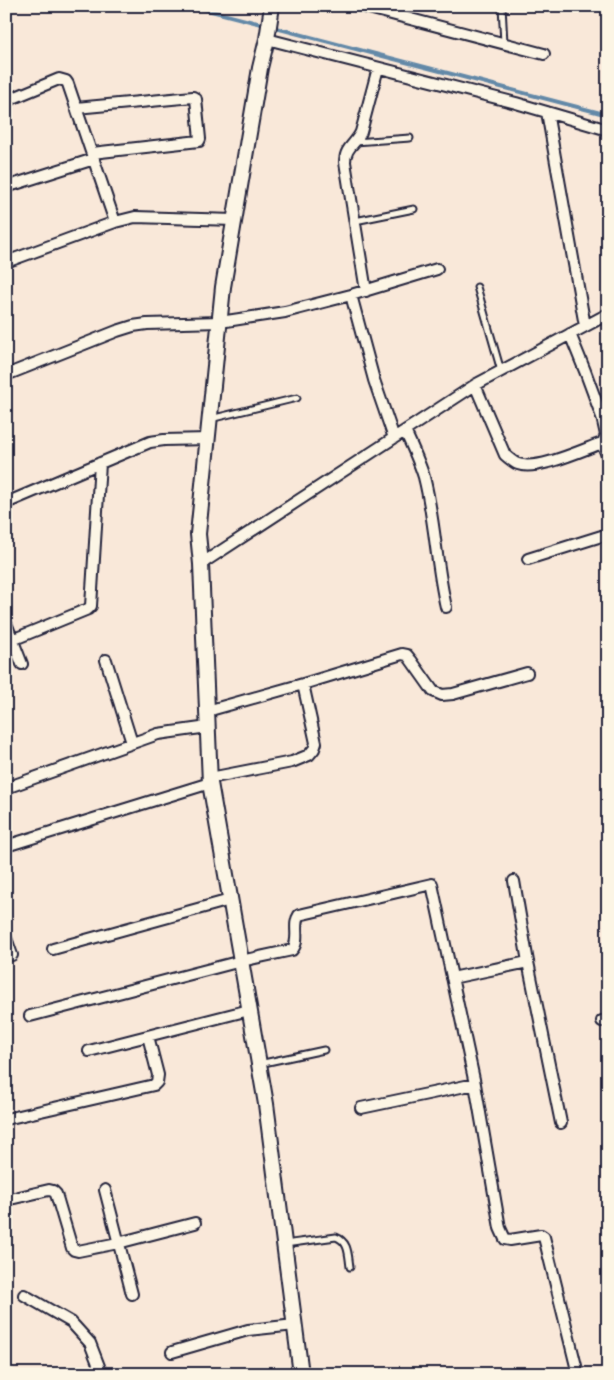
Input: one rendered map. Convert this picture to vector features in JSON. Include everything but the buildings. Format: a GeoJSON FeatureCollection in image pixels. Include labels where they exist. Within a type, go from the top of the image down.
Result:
{"type":"FeatureCollection","features":[{"type":"Feature","properties":{"kind":"street"},"geometry":{"type":"LineString","coordinates":[[272,6],[223,287],[198,534],[201,564],[210,780],[266,1104],[301,1374]]}},
{"type":"Feature","properties":{"kind":"street"},"geometry":{"type":"LineString","coordinates":[[361,6],[544,54]]}},
{"type":"Feature","properties":{"kind":"street"},"geometry":{"type":"LineString","coordinates":[[267,36],[608,130]]}},
{"type":"Feature","properties":{"kind":"street"},"geometry":{"type":"LineString","coordinates":[[366,291],[345,162],[347,150],[361,132],[378,68]]}},
{"type":"Feature","properties":{"kind":"street"},"geometry":{"type":"LineString","coordinates":[[6,101],[59,79],[63,79],[68,84],[115,222]]}},
{"type":"Feature","properties":{"kind":"street"},"geometry":{"type":"LineString","coordinates":[[6,187],[93,156],[200,141],[196,99],[193,97],[76,108]]}},
{"type":"Feature","properties":{"kind":"street"},"geometry":{"type":"LineString","coordinates":[[547,112],[585,326]]}},
{"type":"Feature","properties":{"kind":"street"},"geometry":{"type":"LineString","coordinates":[[6,262],[115,222],[135,217],[234,220]]}},
{"type":"Feature","properties":{"kind":"street"},"geometry":{"type":"LineString","coordinates":[[6,375],[134,326],[220,322],[285,312],[366,291],[437,269]]}},
{"type":"Feature","properties":{"kind":"street"},"geometry":{"type":"LineString","coordinates":[[351,295],[374,380],[394,438]]}},
{"type":"Feature","properties":{"kind":"street"},"geometry":{"type":"LineString","coordinates":[[201,564],[475,385],[608,314]]}},
{"type":"Feature","properties":{"kind":"street"},"geometry":{"type":"LineString","coordinates":[[570,334],[586,371],[602,418],[606,435],[602,445],[608,459]]}},
{"type":"Feature","properties":{"kind":"street"},"geometry":{"type":"LineString","coordinates":[[475,385],[505,454],[510,460],[518,464],[526,466],[538,465],[599,444],[602,445]]}},
{"type":"Feature","properties":{"kind":"street"},"geometry":{"type":"LineString","coordinates":[[405,431],[424,478],[440,583],[446,607]]}},
{"type":"Feature","properties":{"kind":"street"},"geometry":{"type":"LineString","coordinates":[[6,503],[150,442],[208,439]]}},
{"type":"Feature","properties":{"kind":"street"},"geometry":{"type":"LineString","coordinates":[[12,640],[88,609],[91,606],[100,463]]}},
{"type":"Feature","properties":{"kind":"street"},"geometry":{"type":"LineString","coordinates":[[528,559],[608,534]]}},
{"type":"Feature","properties":{"kind":"street"},"geometry":{"type":"LineString","coordinates":[[6,624],[22,664]]}},
{"type":"Feature","properties":{"kind":"street"},"geometry":{"type":"LineString","coordinates":[[207,711],[402,654],[407,655],[433,691],[442,695],[452,694],[527,673]]}},
{"type":"Feature","properties":{"kind":"street"},"geometry":{"type":"LineString","coordinates":[[106,660],[132,743]]}},
{"type":"Feature","properties":{"kind":"street"},"geometry":{"type":"LineString","coordinates":[[6,846],[210,780],[292,762],[309,755],[316,743],[303,684]]}},
{"type":"Feature","properties":{"kind":"street"},"geometry":{"type":"LineString","coordinates":[[6,788],[158,734],[208,726]]}},
{"type":"Feature","properties":{"kind":"street"},"geometry":{"type":"LineString","coordinates":[[514,881],[528,962],[561,1123]]}},
{"type":"Feature","properties":{"kind":"street"},"geometry":{"type":"LineString","coordinates":[[30,1016],[292,950],[296,943],[297,919],[299,915],[432,884],[474,1084],[502,1234],[510,1240],[541,1235],[544,1237],[578,1374]]}},
{"type":"Feature","properties":{"kind":"street"},"geometry":{"type":"LineString","coordinates":[[53,949],[230,900]]}},
{"type":"Feature","properties":{"kind":"street"},"geometry":{"type":"LineString","coordinates":[[6,938],[12,955]]}},
{"type":"Feature","properties":{"kind":"street"},"geometry":{"type":"LineString","coordinates":[[452,978],[528,962]]}},
{"type":"Feature","properties":{"kind":"street"},"geometry":{"type":"LineString","coordinates":[[89,1051],[249,1010]]}},
{"type":"Feature","properties":{"kind":"street"},"geometry":{"type":"LineString","coordinates":[[6,1119],[154,1085],[157,1082],[158,1075],[148,1036]]}},
{"type":"Feature","properties":{"kind":"street"},"geometry":{"type":"LineString","coordinates":[[361,1108],[474,1084]]}},
{"type":"Feature","properties":{"kind":"street"},"geometry":{"type":"LineString","coordinates":[[6,1200],[48,1190],[53,1191],[56,1194],[72,1248],[78,1251],[118,1243],[195,1223]]}},
{"type":"Feature","properties":{"kind":"street"},"geometry":{"type":"LineString","coordinates":[[105,1190],[132,1294]]}},
{"type":"Feature","properties":{"kind":"street"},"geometry":{"type":"LineString","coordinates":[[24,1295],[71,1322],[90,1343],[102,1374]]}},
{"type":"Feature","properties":{"kind":"street"},"geometry":{"type":"LineString","coordinates":[[172,1352],[248,1330],[295,1325]]}},
{"type":"Feature","properties":{"kind":"lane"},"geometry":{"type":"LineString","coordinates":[[502,6],[504,43]]}},
{"type":"Feature","properties":{"kind":"lane"},"geometry":{"type":"LineString","coordinates":[[354,142],[410,138]]}},
{"type":"Feature","properties":{"kind":"lane"},"geometry":{"type":"LineString","coordinates":[[355,221],[414,209]]}},
{"type":"Feature","properties":{"kind":"lane"},"geometry":{"type":"LineString","coordinates":[[477,287],[501,371]]}},
{"type":"Feature","properties":{"kind":"lane"},"geometry":{"type":"LineString","coordinates":[[210,419],[297,398]]}},
{"type":"Feature","properties":{"kind":"lane"},"geometry":{"type":"LineString","coordinates":[[259,1064],[324,1050]]}},
{"type":"Feature","properties":{"kind":"lane"},"geometry":{"type":"LineString","coordinates":[[284,1244],[336,1236],[342,1239],[346,1245],[350,1267]]}},
{"type":"Feature","properties":{"kind":"waterway"},"geometry":{"type":"LineString","coordinates":[[192,6],[265,25]]}},
{"type":"Feature","properties":{"kind":"waterway"},"geometry":{"type":"LineString","coordinates":[[272,27],[608,115]]}}]}
